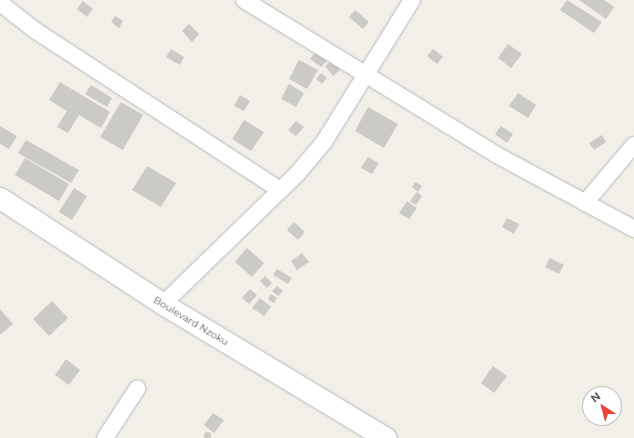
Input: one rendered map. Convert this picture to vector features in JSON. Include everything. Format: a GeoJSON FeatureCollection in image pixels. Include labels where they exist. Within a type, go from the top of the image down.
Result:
{"type":"FeatureCollection","features":[{"type":"Feature","properties":{"kind":"street"},"geometry":{"type":"LineString","coordinates":[[244,0],[367,77],[495,154],[634,229]]}},
{"type":"Feature","properties":{"kind":"street"},"geometry":{"type":"LineString","coordinates":[[163,304],[280,190],[324,142],[367,77],[412,0]]}},
{"type":"Feature","properties":{"kind":"street"},"geometry":{"type":"LineString","coordinates":[[0,3],[36,31],[280,190]]}},
{"type":"Feature","properties":{"kind":"street"},"geometry":{"type":"LineString","coordinates":[[585,203],[634,145]]}},
{"type":"Feature","properties":{"kind":"street","name":"Boulevard Nzoku"},"geometry":{"type":"LineString","coordinates":[[0,198],[163,304],[386,438]]}},
{"type":"Feature","properties":{"kind":"street"},"geometry":{"type":"LineString","coordinates":[[105,438],[137,389]]}},
{"type":"Feature","properties":{"kind":"building"},"geometry":{"type":"Polygon","coordinates":[[[567,0],[602,22],[594,33],[560,10],[567,0]]]}},
{"type":"Feature","properties":{"kind":"building"},"geometry":{"type":"Polygon","coordinates":[[[579,0],[604,0],[614,7],[606,19],[579,0]]]}},
{"type":"Feature","properties":{"kind":"building"},"geometry":{"type":"Polygon","coordinates":[[[83,1],[93,9],[87,17],[77,9],[83,1]]]}},
{"type":"Feature","properties":{"kind":"building"},"geometry":{"type":"Polygon","coordinates":[[[355,10],[369,22],[363,29],[349,17],[355,10]]]}},
{"type":"Feature","properties":{"kind":"building"},"geometry":{"type":"Polygon","coordinates":[[[115,16],[123,21],[119,28],[111,22],[115,16]]]}},
{"type":"Feature","properties":{"kind":"building"},"geometry":{"type":"Polygon","coordinates":[[[189,24],[199,34],[192,42],[182,31],[189,24]]]}},
{"type":"Feature","properties":{"kind":"building"},"geometry":{"type":"Polygon","coordinates":[[[508,44],[522,54],[511,68],[498,58],[508,44]]]}},
{"type":"Feature","properties":{"kind":"building"},"geometry":{"type":"Polygon","coordinates":[[[171,49],[184,57],[180,65],[166,57],[171,49]]]}},
{"type":"Feature","properties":{"kind":"building"},"geometry":{"type":"Polygon","coordinates":[[[433,49],[443,57],[437,64],[427,56],[433,49]]]}},
{"type":"Feature","properties":{"kind":"building"},"geometry":{"type":"Polygon","coordinates":[[[316,51],[327,60],[321,67],[310,59],[316,51]]]}},
{"type":"Feature","properties":{"kind":"building"},"geometry":{"type":"Polygon","coordinates":[[[299,60],[318,70],[307,89],[289,79],[299,60]]]}},
{"type":"Feature","properties":{"kind":"building"},"geometry":{"type":"Polygon","coordinates":[[[332,61],[340,70],[333,76],[325,66],[332,61]]]}},
{"type":"Feature","properties":{"kind":"building"},"geometry":{"type":"Polygon","coordinates":[[[321,73],[327,78],[322,84],[316,79],[321,73]]]}},
{"type":"Feature","properties":{"kind":"building"},"geometry":{"type":"Polygon","coordinates":[[[60,82],[110,112],[101,128],[79,115],[68,133],[57,127],[67,111],[49,100],[60,82]]]}},
{"type":"Feature","properties":{"kind":"building"},"geometry":{"type":"Polygon","coordinates":[[[289,84],[304,93],[296,107],[281,99],[289,84]]]}},
{"type":"Feature","properties":{"kind":"building"},"geometry":{"type":"Polygon","coordinates":[[[91,85],[112,98],[107,107],[85,94],[91,85]]]}},
{"type":"Feature","properties":{"kind":"building"},"geometry":{"type":"Polygon","coordinates":[[[518,93],[536,105],[528,118],[509,106],[518,93]]]}},
{"type":"Feature","properties":{"kind":"building"},"geometry":{"type":"Polygon","coordinates":[[[240,95],[250,101],[244,111],[234,106],[240,95]]]}},
{"type":"Feature","properties":{"kind":"building"},"geometry":{"type":"Polygon","coordinates":[[[121,102],[143,115],[123,150],[100,137],[121,102]]]}},
{"type":"Feature","properties":{"kind":"building"},"geometry":{"type":"Polygon","coordinates":[[[368,107],[398,124],[384,148],[355,131],[368,107]]]}},
{"type":"Feature","properties":{"kind":"building"},"geometry":{"type":"Polygon","coordinates":[[[244,120],[264,132],[251,151],[232,139],[244,120]]]}},
{"type":"Feature","properties":{"kind":"building"},"geometry":{"type":"Polygon","coordinates":[[[296,121],[304,127],[296,136],[288,130],[296,121]]]}},
{"type":"Feature","properties":{"kind":"building"},"geometry":{"type":"Polygon","coordinates":[[[0,126],[17,136],[9,149],[0,144],[0,126]]]}},
{"type":"Feature","properties":{"kind":"building"},"geometry":{"type":"Polygon","coordinates":[[[501,126],[513,134],[507,143],[495,134],[501,126]]]}},
{"type":"Feature","properties":{"kind":"building"},"geometry":{"type":"Polygon","coordinates":[[[602,135],[606,142],[594,150],[589,143],[602,135]]]}},
{"type":"Feature","properties":{"kind":"building"},"geometry":{"type":"Polygon","coordinates":[[[26,140],[79,170],[71,183],[18,153],[26,140]]]}},
{"type":"Feature","properties":{"kind":"building"},"geometry":{"type":"Polygon","coordinates":[[[368,157],[379,163],[372,174],[361,168],[368,157]]]}},
{"type":"Feature","properties":{"kind":"building"},"geometry":{"type":"Polygon","coordinates":[[[25,158],[69,184],[59,201],[15,175],[25,158]]]}},
{"type":"Feature","properties":{"kind":"building"},"geometry":{"type":"Polygon","coordinates":[[[147,166],[176,183],[161,207],[132,190],[147,166]]]}},
{"type":"Feature","properties":{"kind":"building"},"geometry":{"type":"Polygon","coordinates":[[[415,182],[422,186],[418,192],[412,187],[415,182]]]}},
{"type":"Feature","properties":{"kind":"building"},"geometry":{"type":"Polygon","coordinates":[[[74,188],[87,196],[72,220],[59,212],[74,188]]]}},
{"type":"Feature","properties":{"kind":"building"},"geometry":{"type":"Polygon","coordinates":[[[417,192],[422,196],[416,205],[410,201],[417,192]]]}},
{"type":"Feature","properties":{"kind":"building"},"geometry":{"type":"Polygon","coordinates":[[[407,201],[417,208],[409,219],[399,213],[407,201]]]}},
{"type":"Feature","properties":{"kind":"building"},"geometry":{"type":"Polygon","coordinates":[[[507,218],[519,224],[514,234],[502,227],[507,218]]]}},
{"type":"Feature","properties":{"kind":"building"},"geometry":{"type":"Polygon","coordinates":[[[294,222],[305,232],[298,240],[287,230],[294,222]]]}},
{"type":"Feature","properties":{"kind":"building"},"geometry":{"type":"Polygon","coordinates":[[[247,248],[264,263],[252,277],[235,262],[247,248]]]}},
{"type":"Feature","properties":{"kind":"building"},"geometry":{"type":"Polygon","coordinates":[[[302,253],[309,262],[297,270],[291,261],[302,253]]]}},
{"type":"Feature","properties":{"kind":"building"},"geometry":{"type":"Polygon","coordinates":[[[550,258],[564,265],[559,274],[545,267],[550,258]]]}},
{"type":"Feature","properties":{"kind":"building"},"geometry":{"type":"Polygon","coordinates":[[[277,269],[292,278],[288,284],[273,275],[277,269]]]}},
{"type":"Feature","properties":{"kind":"building"},"geometry":{"type":"Polygon","coordinates":[[[265,276],[272,283],[267,288],[260,281],[265,276]]]}},
{"type":"Feature","properties":{"kind":"building"},"geometry":{"type":"Polygon","coordinates":[[[277,286],[283,291],[278,296],[272,291],[277,286]]]}},
{"type":"Feature","properties":{"kind":"building"},"geometry":{"type":"Polygon","coordinates":[[[250,289],[257,295],[249,304],[242,298],[250,289]]]}},
{"type":"Feature","properties":{"kind":"building"},"geometry":{"type":"Polygon","coordinates":[[[271,294],[277,298],[274,303],[268,299],[271,294]]]}},
{"type":"Feature","properties":{"kind":"building"},"geometry":{"type":"Polygon","coordinates":[[[260,298],[271,307],[264,316],[252,308],[260,298]]]}},
{"type":"Feature","properties":{"kind":"building"},"geometry":{"type":"Polygon","coordinates":[[[52,301],[68,318],[49,336],[33,319],[52,301]]]}},
{"type":"Feature","properties":{"kind":"building"},"geometry":{"type":"Polygon","coordinates":[[[0,309],[13,324],[0,335],[0,309]]]}},
{"type":"Feature","properties":{"kind":"building"},"geometry":{"type":"Polygon","coordinates":[[[66,359],[80,370],[69,385],[55,375],[66,359]]]}},
{"type":"Feature","properties":{"kind":"building"},"geometry":{"type":"Polygon","coordinates":[[[493,366],[507,376],[494,393],[481,383],[493,366]]]}},
{"type":"Feature","properties":{"kind":"building"},"geometry":{"type":"Polygon","coordinates":[[[213,413],[224,420],[214,433],[204,425],[213,413]]]}},
{"type":"Feature","properties":{"kind":"building"},"geometry":{"type":"Polygon","coordinates":[[[207,431],[210,432],[210,438],[207,439],[204,438],[203,435],[204,432],[207,431]]]}}]}
